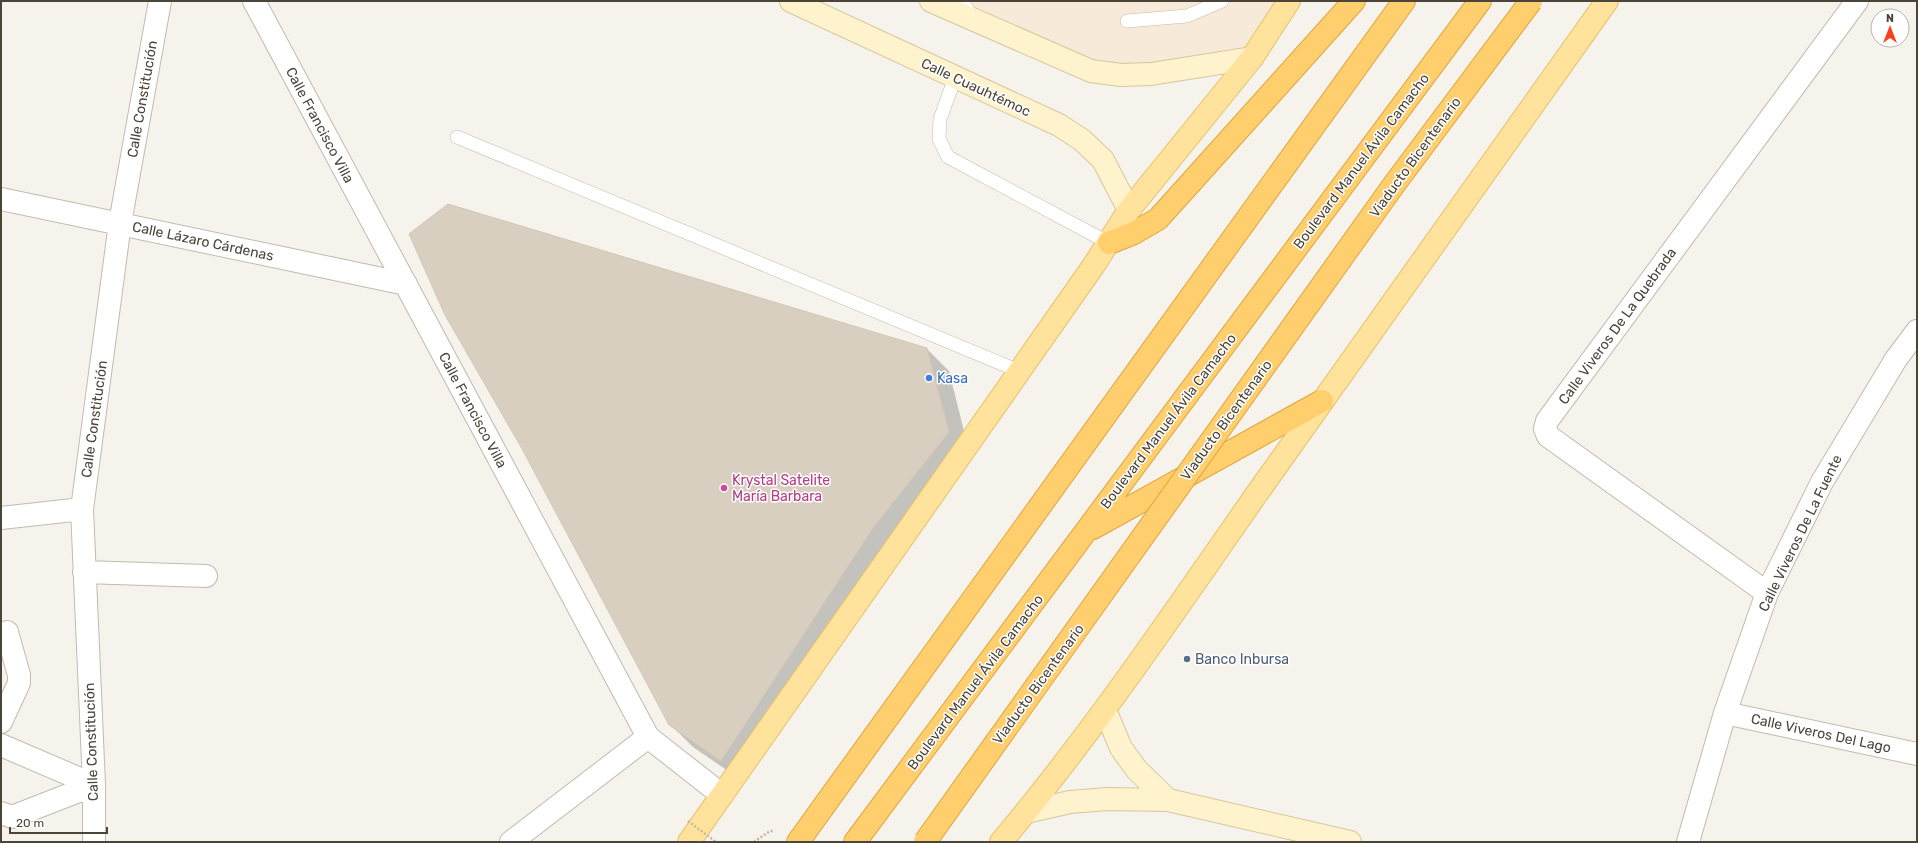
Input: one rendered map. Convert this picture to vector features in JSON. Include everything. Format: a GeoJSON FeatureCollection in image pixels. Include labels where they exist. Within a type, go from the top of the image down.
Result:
{"type":"FeatureCollection","features":[{"type":"Feature","properties":{"kind":"highway"},"geometry":{"type":"LineString","coordinates":[[1109,243],[1134,233],[1158,219],[1354,1]]}},
{"type":"Feature","properties":{"kind":"highway"},"geometry":{"type":"LineString","coordinates":[[798,842],[1404,1]]}},
{"type":"Feature","properties":{"kind":"highway","name":"Boulevard Manuel Ávila Camacho"},"geometry":{"type":"LineString","coordinates":[[856,842],[1480,1]]}},
{"type":"Feature","properties":{"kind":"highway","name":"Viaducto Bicentenario"},"geometry":{"type":"LineString","coordinates":[[925,842],[1393,186],[1531,1]]}},
{"type":"Feature","properties":{"kind":"highway"},"geometry":{"type":"LineString","coordinates":[[1086,531],[1322,401]]}},
{"type":"Feature","properties":{"kind":"main road"},"geometry":{"type":"LineString","coordinates":[[688,832],[722,795],[1109,243],[1130,210],[1252,58],[1289,1]]}},
{"type":"Feature","properties":{"kind":"main road"},"geometry":{"type":"LineString","coordinates":[[1000,842],[1026,812],[1105,710],[1322,401],[1607,1]]}},
{"type":"Feature","properties":{"kind":"street","name":"Calle Constitución"},"geometry":{"type":"LineString","coordinates":[[94,842],[94,785],[82,509],[120,223],[160,1]]}},
{"type":"Feature","properties":{"kind":"street","name":"Calle Francisco Villa"},"geometry":{"type":"LineString","coordinates":[[254,1],[648,737],[722,795]]}},
{"type":"Feature","properties":{"kind":"street","name":"Calle Cuauhtémoc"},"geometry":{"type":"LineString","coordinates":[[791,1],[1059,125],[1082,140],[1103,160],[1130,210]]}},
{"type":"Feature","properties":{"kind":"street"},"geometry":{"type":"LineString","coordinates":[[931,1],[1091,71],[1121,75],[1157,73],[1252,58]]}},
{"type":"Feature","properties":{"kind":"street","name":"Calle Viveros De La Quebrada"},"geometry":{"type":"LineString","coordinates":[[1767,593],[1548,436],[1545,429],[1547,421],[1857,1]]}},
{"type":"Feature","properties":{"kind":"street","name":"Calle Lázaro Cárdenas"},"geometry":{"type":"LineString","coordinates":[[1,199],[406,284]]}},
{"type":"Feature","properties":{"kind":"street","name":"Calle Viveros De La Fuente"},"geometry":{"type":"LineString","coordinates":[[1688,842],[1725,713],[1767,593],[1822,482],[1896,359],[1917,331]]}},
{"type":"Feature","properties":{"kind":"street"},"geometry":{"type":"LineString","coordinates":[[1,518],[82,509]]}},
{"type":"Feature","properties":{"kind":"street"},"geometry":{"type":"LineString","coordinates":[[84,572],[206,576]]}},
{"type":"Feature","properties":{"kind":"street"},"geometry":{"type":"LineString","coordinates":[[1,722],[19,683],[19,675],[7,632]]}},
{"type":"Feature","properties":{"kind":"street"},"geometry":{"type":"LineString","coordinates":[[1105,710],[1121,748],[1137,770],[1168,800]]}},
{"type":"Feature","properties":{"kind":"street","name":"Calle Viveros Del Lago"},"geometry":{"type":"LineString","coordinates":[[1725,713],[1917,754]]}},
{"type":"Feature","properties":{"kind":"street"},"geometry":{"type":"LineString","coordinates":[[511,842],[648,737]]}},
{"type":"Feature","properties":{"kind":"street"},"geometry":{"type":"LineString","coordinates":[[1,745],[94,785]]}},
{"type":"Feature","properties":{"kind":"street"},"geometry":{"type":"LineString","coordinates":[[1,813],[12,817],[94,785]]}},
{"type":"Feature","properties":{"kind":"street"},"geometry":{"type":"LineString","coordinates":[[1026,812],[1070,802],[1108,799],[1168,800],[1350,842]]}},
{"type":"Feature","properties":{"kind":"lane"},"geometry":{"type":"LineString","coordinates":[[962,1],[974,20]]}},
{"type":"Feature","properties":{"kind":"lane"},"geometry":{"type":"LineString","coordinates":[[1128,21],[1187,16],[1222,1]]}},
{"type":"Feature","properties":{"kind":"lane"},"geometry":{"type":"LineString","coordinates":[[955,78],[940,119],[939,139],[948,157],[1109,243]]}},
{"type":"Feature","properties":{"kind":"lane"},"geometry":{"type":"LineString","coordinates":[[457,136],[1019,371]]}},
{"type":"Feature","properties":{"kind":"path"},"geometry":{"type":"LineString","coordinates":[[754,842],[770,831]]}},
{"type":"Feature","properties":{"kind":"path"},"geometry":{"type":"LineString","coordinates":[[688,832],[716,842]]}},
{"type":"Feature","properties":{"kind":"shaded area"},"geometry":{"type":"Polygon","coordinates":[[[931,1],[1289,1],[1252,58],[1121,75],[931,1]]]}},
{"type":"Feature","properties":{"kind":"building","name":"Krystal Satelite María Barbara"},"geometry":{"type":"Polygon","coordinates":[[[448,204],[927,348],[949,432],[873,528],[721,761],[669,725],[521,447],[445,315],[409,234],[448,204]]]}},
{"type":"Feature","properties":{"kind":"place","name":"Kasa"},"geometry":{"type":"Point","coordinates":[929,378]}},
{"type":"Feature","properties":{"kind":"place","name":"Krystal Satelite María Barbara"},"geometry":{"type":"Point","coordinates":[724,488]}},
{"type":"Feature","properties":{"kind":"place","name":"Banco Inbursa"},"geometry":{"type":"Point","coordinates":[1187,659]}}]}
